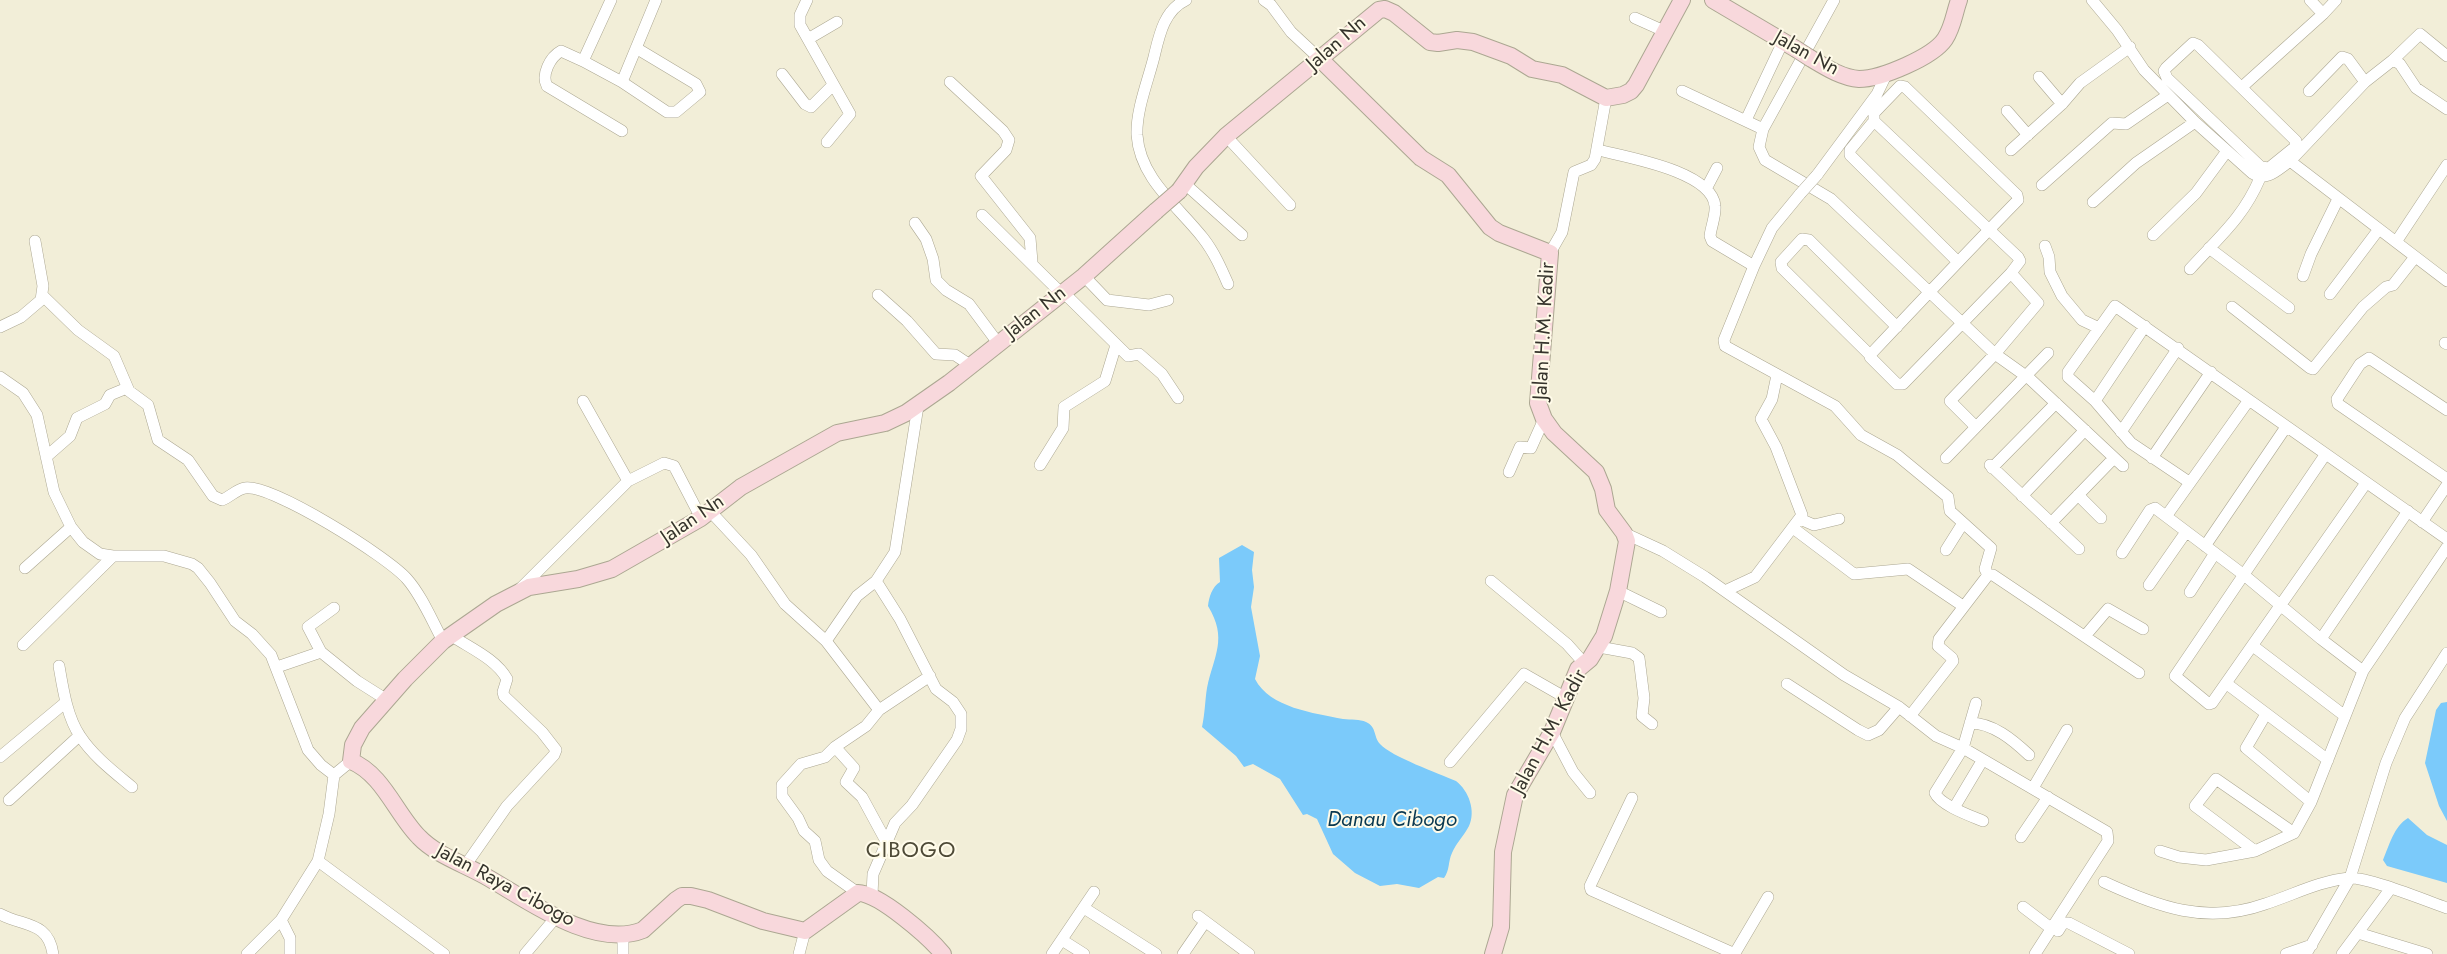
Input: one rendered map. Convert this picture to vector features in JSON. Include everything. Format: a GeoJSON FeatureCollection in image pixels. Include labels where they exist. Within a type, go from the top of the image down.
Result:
{"type":"FeatureCollection","features":[{"type":"Feature","properties":{"kind":"street"},"geometry":{"type":"LineString","coordinates":[[583,61],[610,0]]}},
{"type":"Feature","properties":{"kind":"street"},"geometry":{"type":"LineString","coordinates":[[622,82],[656,0]]}},
{"type":"Feature","properties":{"kind":"street"},"geometry":{"type":"LineString","coordinates":[[807,0],[800,15],[800,25],[850,114],[827,142]]}},
{"type":"Feature","properties":{"kind":"street"},"geometry":{"type":"LineString","coordinates":[[1186,0],[1170,13],[1161,30],[1139,118],[1137,135],[1149,174],[1213,252],[1228,284]]}},
{"type":"Feature","properties":{"kind":"street"},"geometry":{"type":"LineString","coordinates":[[1264,0],[1271,5],[1291,32],[1320,59]]}},
{"type":"Feature","properties":{"kind":"street"},"geometry":{"type":"LineString","coordinates":[[1550,253],[1562,232],[1574,172],[1591,165],[1598,150],[1606,98],[1632,91],[1682,0]]}},
{"type":"Feature","properties":{"kind":"street","name":"Jalan Nn"},"geometry":{"type":"LineString","coordinates":[[1713,0],[1830,70],[1852,78],[1868,78],[1887,73],[1917,60],[1939,46],[1953,24],[1959,0]]}},
{"type":"Feature","properties":{"kind":"street"},"geometry":{"type":"LineString","coordinates":[[1834,0],[1763,129],[1759,147],[1765,160],[1831,198],[1962,324],[1995,354],[2026,376],[2122,466]]}},
{"type":"Feature","properties":{"kind":"street"},"geometry":{"type":"LineString","coordinates":[[2092,0],[2130,47],[2144,70],[2227,151],[2260,178],[2266,177],[2288,159],[2365,82],[2393,60],[2420,34],[2447,56]]}},
{"type":"Feature","properties":{"kind":"street"},"geometry":{"type":"LineString","coordinates":[[2310,0],[2323,14]]}},
{"type":"Feature","properties":{"kind":"street"},"geometry":{"type":"LineString","coordinates":[[2243,86],[2336,0]]}},
{"type":"Feature","properties":{"kind":"street","name":"Jalan Nn"},"geometry":{"type":"LineString","coordinates":[[351,761],[353,745],[362,728],[387,700],[447,639],[496,604],[520,590],[578,579],[612,569],[706,515],[741,488],[837,434],[885,423],[918,406],[1084,276],[1182,187],[1226,136],[1373,13],[1385,9],[1394,13],[1430,42],[1438,43],[1457,40],[1473,42],[1511,56],[1532,69],[1562,76],[1606,98]]}},
{"type":"Feature","properties":{"kind":"street"},"geometry":{"type":"LineString","coordinates":[[1635,18],[1664,31]]}},
{"type":"Feature","properties":{"kind":"street"},"geometry":{"type":"LineString","coordinates":[[808,40],[837,22]]}},
{"type":"Feature","properties":{"kind":"street"},"geometry":{"type":"LineString","coordinates":[[2196,44],[2243,86],[2296,141],[2296,147],[2288,159],[2269,168],[2261,167],[2166,78],[2164,71],[2190,45],[2196,44]]}},
{"type":"Feature","properties":{"kind":"street"},"geometry":{"type":"LineString","coordinates":[[2011,150],[2062,104],[2080,83],[2130,47]]}},
{"type":"Feature","properties":{"kind":"street"},"geometry":{"type":"LineString","coordinates":[[622,130],[547,86],[544,80],[545,73],[556,54],[561,51],[622,82],[667,112],[676,112],[700,92],[696,84],[636,48]]}},
{"type":"Feature","properties":{"kind":"street"},"geometry":{"type":"LineString","coordinates":[[1746,120],[1779,50]]}},
{"type":"Feature","properties":{"kind":"street"},"geometry":{"type":"LineString","coordinates":[[2309,90],[2342,57],[2348,59],[2365,82]]}},
{"type":"Feature","properties":{"kind":"street","name":"Jalan H.M. Kadir"},"geometry":{"type":"LineString","coordinates":[[1320,59],[1421,158],[1448,175],[1490,227],[1499,233],[1550,253],[1538,402],[1544,419],[1554,433],[1596,472],[1603,489],[1607,510],[1624,533],[1627,541],[1618,591],[1599,647],[1578,669],[1552,732],[1521,784],[1511,809],[1504,852],[1500,927],[1493,954]]}},
{"type":"Feature","properties":{"kind":"street"},"geometry":{"type":"LineString","coordinates":[[2393,60],[2400,64],[2416,88],[2447,109]]}},
{"type":"Feature","properties":{"kind":"street"},"geometry":{"type":"LineString","coordinates":[[1887,73],[1876,94],[1817,176],[1772,228],[1754,266],[1724,343],[1728,349],[1835,406],[1861,434],[1897,455],[1948,498],[1949,509],[1991,548],[1985,569],[1988,575]]}},
{"type":"Feature","properties":{"kind":"street"},"geometry":{"type":"LineString","coordinates":[[782,74],[805,104],[811,107],[833,85]]}},
{"type":"Feature","properties":{"kind":"street"},"geometry":{"type":"LineString","coordinates":[[2039,77],[2062,104]]}},
{"type":"Feature","properties":{"kind":"street"},"geometry":{"type":"LineString","coordinates":[[950,82],[1003,130],[1009,140],[1006,150],[981,176],[1030,238],[1032,262]]}},
{"type":"Feature","properties":{"kind":"street"},"geometry":{"type":"LineString","coordinates":[[1870,355],[2018,200],[2017,195],[1905,87],[1900,86],[1874,113],[1874,121],[1850,150],[1850,155],[1958,262]]}},
{"type":"Feature","properties":{"kind":"street"},"geometry":{"type":"LineString","coordinates":[[1682,91],[1763,129]]}},
{"type":"Feature","properties":{"kind":"street"},"geometry":{"type":"LineString","coordinates":[[2042,185],[2112,123],[2126,124],[2168,95]]}},
{"type":"Feature","properties":{"kind":"street"},"geometry":{"type":"LineString","coordinates":[[2007,111],[2028,135]]}},
{"type":"Feature","properties":{"kind":"street"},"geometry":{"type":"LineString","coordinates":[[1874,121],[2018,257],[2018,264],[2011,273],[1903,384],[1897,384],[1782,268],[1781,262],[1802,239],[1809,240],[1897,327]]}},
{"type":"Feature","properties":{"kind":"street"},"geometry":{"type":"LineString","coordinates":[[2093,202],[2136,162],[2196,122]]}},
{"type":"Feature","properties":{"kind":"street"},"geometry":{"type":"LineString","coordinates":[[1226,136],[1290,205]]}},
{"type":"Feature","properties":{"kind":"street"},"geometry":{"type":"LineString","coordinates":[[1598,150],[1678,172],[1706,189],[1715,204],[1710,236],[1712,241],[1754,266]]}},
{"type":"Feature","properties":{"kind":"street"},"geometry":{"type":"LineString","coordinates":[[2153,235],[2196,193],[2227,151]]}},
{"type":"Feature","properties":{"kind":"street"},"geometry":{"type":"LineString","coordinates":[[2288,159],[2447,281]]}},
{"type":"Feature","properties":{"kind":"street"},"geometry":{"type":"LineString","coordinates":[[2396,242],[2447,165]]}},
{"type":"Feature","properties":{"kind":"street"},"geometry":{"type":"LineString","coordinates":[[1706,189],[1718,168]]}},
{"type":"Feature","properties":{"kind":"street"},"geometry":{"type":"LineString","coordinates":[[2190,268],[2245,208],[2260,178]]}},
{"type":"Feature","properties":{"kind":"street"},"geometry":{"type":"LineString","coordinates":[[1182,187],[1242,235]]}},
{"type":"Feature","properties":{"kind":"street"},"geometry":{"type":"LineString","coordinates":[[2303,276],[2311,254],[2338,199]]}},
{"type":"Feature","properties":{"kind":"street"},"geometry":{"type":"LineString","coordinates":[[982,215],[1128,356],[1139,354],[1162,374],[1178,398]]}},
{"type":"Feature","properties":{"kind":"street"},"geometry":{"type":"LineString","coordinates":[[915,223],[926,239],[933,259],[936,280],[946,290],[969,304],[998,343]]}},
{"type":"Feature","properties":{"kind":"street"},"geometry":{"type":"LineString","coordinates":[[2330,294],[2379,229]]}},
{"type":"Feature","properties":{"kind":"street"},"geometry":{"type":"LineString","coordinates":[[0,326],[21,317],[41,300],[41,276],[35,241]]}},
{"type":"Feature","properties":{"kind":"street"},"geometry":{"type":"LineString","coordinates":[[2045,246],[2050,262],[2050,272],[2062,296],[2082,320],[2099,328]]}},
{"type":"Feature","properties":{"kind":"street"},"geometry":{"type":"LineString","coordinates":[[2209,248],[2289,308]]}},
{"type":"Feature","properties":{"kind":"street"},"geometry":{"type":"LineString","coordinates":[[2232,307],[2313,369],[2316,368],[2363,307],[2386,287],[2393,285],[2415,256]]}},
{"type":"Feature","properties":{"kind":"street"},"geometry":{"type":"LineString","coordinates":[[1976,427],[1950,401],[1995,354],[2038,302],[2011,273]]}},
{"type":"Feature","properties":{"kind":"street"},"geometry":{"type":"LineString","coordinates":[[1084,276],[1108,300],[1149,305],[1168,300]]}},
{"type":"Feature","properties":{"kind":"street"},"geometry":{"type":"LineString","coordinates":[[42,295],[78,330],[114,356],[131,394],[148,405],[158,440],[193,465],[212,496],[222,500],[246,488],[256,490],[314,514],[337,527],[407,579],[447,639],[491,660],[502,672],[507,679],[503,692],[504,696],[542,732],[556,750],[554,755],[507,806],[465,866]]}},
{"type":"Feature","properties":{"kind":"street"},"geometry":{"type":"LineString","coordinates":[[878,295],[907,321],[936,354],[954,355],[970,365]]}},
{"type":"Feature","properties":{"kind":"street"},"geometry":{"type":"LineString","coordinates":[[2189,482],[2139,450],[2067,374],[2115,306],[2178,348],[2286,428],[2447,539]]}},
{"type":"Feature","properties":{"kind":"street"},"geometry":{"type":"LineString","coordinates":[[2095,402],[2145,326]]}},
{"type":"Feature","properties":{"kind":"street"},"geometry":{"type":"LineString","coordinates":[[1040,464],[1063,428],[1064,407],[1105,381],[1116,345]]}},
{"type":"Feature","properties":{"kind":"street"},"geometry":{"type":"LineString","coordinates":[[2121,432],[2178,348]]}},
{"type":"Feature","properties":{"kind":"street"},"geometry":{"type":"LineString","coordinates":[[1946,458],[2048,353]]}},
{"type":"Feature","properties":{"kind":"street"},"geometry":{"type":"LineString","coordinates":[[2447,410],[2369,358],[2360,364],[2337,398],[2338,404],[2447,479]]}},
{"type":"Feature","properties":{"kind":"street"},"geometry":{"type":"LineString","coordinates":[[2152,458],[2211,372]]}},
{"type":"Feature","properties":{"kind":"street"},"geometry":{"type":"LineString","coordinates":[[1725,591],[1755,577],[1797,524],[1802,512],[1776,447],[1761,419],[1772,399],[1777,375]]}},
{"type":"Feature","properties":{"kind":"street"},"geometry":{"type":"LineString","coordinates":[[0,377],[23,393],[37,415],[54,492],[71,527],[92,549],[100,554],[113,556],[148,554],[192,564],[210,583],[235,621],[252,634],[271,655],[308,750],[321,765],[334,775]]}},
{"type":"Feature","properties":{"kind":"street"},"geometry":{"type":"LineString","coordinates":[[46,457],[70,436],[77,418],[105,404],[110,395],[128,388]]}},
{"type":"Feature","properties":{"kind":"street"},"geometry":{"type":"LineString","coordinates":[[2167,516],[2189,482],[2249,400]]}},
{"type":"Feature","properties":{"kind":"street"},"geometry":{"type":"LineString","coordinates":[[583,401],[628,481]]}},
{"type":"Feature","properties":{"kind":"street"},"geometry":{"type":"LineString","coordinates":[[2056,403],[1991,466],[2079,549]]}},
{"type":"Feature","properties":{"kind":"street"},"geometry":{"type":"LineString","coordinates":[[826,641],[857,596],[876,581],[895,552],[918,406]]}},
{"type":"Feature","properties":{"kind":"street"},"geometry":{"type":"LineString","coordinates":[[1509,472],[1520,447],[1531,448],[1544,419]]}},
{"type":"Feature","properties":{"kind":"street"},"geometry":{"type":"LineString","coordinates":[[2205,546],[2286,428]]}},
{"type":"Feature","properties":{"kind":"street"},"geometry":{"type":"LineString","coordinates":[[2022,496],[2085,430]]}},
{"type":"Feature","properties":{"kind":"street"},"geometry":{"type":"LineString","coordinates":[[2325,455],[2175,676],[2209,704],[2212,703],[2227,684],[2366,483]]}},
{"type":"Feature","properties":{"kind":"street"},"geometry":{"type":"LineString","coordinates":[[2051,523],[2114,458]]}},
{"type":"Feature","properties":{"kind":"street"},"geometry":{"type":"LineString","coordinates":[[520,590],[628,481],[664,463],[674,466],[706,515],[751,554],[785,604],[826,641],[880,710]]}},
{"type":"Feature","properties":{"kind":"street"},"geometry":{"type":"LineString","coordinates":[[2422,522],[2447,485]]}},
{"type":"Feature","properties":{"kind":"street"},"geometry":{"type":"LineString","coordinates":[[2078,495],[2101,518]]}},
{"type":"Feature","properties":{"kind":"street"},"geometry":{"type":"LineString","coordinates":[[2122,552],[2152,508],[2167,516],[2244,575],[2363,671]]}},
{"type":"Feature","properties":{"kind":"street"},"geometry":{"type":"LineString","coordinates":[[2321,639],[2408,511]]}},
{"type":"Feature","properties":{"kind":"street"},"geometry":{"type":"LineString","coordinates":[[1797,524],[1814,525],[1839,518]]}},
{"type":"Feature","properties":{"kind":"street"},"geometry":{"type":"LineString","coordinates":[[1946,550],[1963,523]]}},
{"type":"Feature","properties":{"kind":"street"},"geometry":{"type":"LineString","coordinates":[[1797,524],[1854,574],[1908,569],[1963,606]]}},
{"type":"Feature","properties":{"kind":"street"},"geometry":{"type":"LineString","coordinates":[[25,568],[71,527]]}},
{"type":"Feature","properties":{"kind":"street"},"geometry":{"type":"LineString","coordinates":[[2149,585],[2186,532]]}},
{"type":"Feature","properties":{"kind":"street"},"geometry":{"type":"LineString","coordinates":[[1624,533],[1663,551],[1725,591],[1844,676],[1900,708],[1936,736],[1963,748],[1982,761],[2034,788],[2107,832],[2110,838],[2035,954]]}},
{"type":"Feature","properties":{"kind":"street"},"geometry":{"type":"LineString","coordinates":[[2160,851],[2172,855],[2206,860],[2255,852],[2294,833],[2311,802],[2363,671],[2447,547]]}},
{"type":"Feature","properties":{"kind":"street"},"geometry":{"type":"LineString","coordinates":[[2190,592],[2215,553]]}},
{"type":"Feature","properties":{"kind":"street"},"geometry":{"type":"LineString","coordinates":[[23,645],[113,556]]}},
{"type":"Feature","properties":{"kind":"street"},"geometry":{"type":"LineString","coordinates":[[1910,716],[1953,661],[1937,644],[1963,606],[1988,575]]}},
{"type":"Feature","properties":{"kind":"street"},"geometry":{"type":"LineString","coordinates":[[1988,575],[1993,575],[2139,673]]}},
{"type":"Feature","properties":{"kind":"street"},"geometry":{"type":"LineString","coordinates":[[799,954],[805,931],[865,894],[895,823],[912,805],[957,740],[961,729],[960,714],[953,702],[936,690],[900,619],[876,581]]}},
{"type":"Feature","properties":{"kind":"street"},"geometry":{"type":"LineString","coordinates":[[1491,581],[1567,644],[1584,663]]}},
{"type":"Feature","properties":{"kind":"street"},"geometry":{"type":"LineString","coordinates":[[1618,591],[1661,612]]}},
{"type":"Feature","properties":{"kind":"street"},"geometry":{"type":"LineString","coordinates":[[334,608],[308,627],[321,652],[357,681],[387,700]]}},
{"type":"Feature","properties":{"kind":"street"},"geometry":{"type":"LineString","coordinates":[[2085,636],[2108,609],[2143,629]]}},
{"type":"Feature","properties":{"kind":"street"},"geometry":{"type":"LineString","coordinates":[[2253,646],[2345,716]]}},
{"type":"Feature","properties":{"kind":"street"},"geometry":{"type":"LineString","coordinates":[[1599,647],[1632,653],[1639,658],[1644,698],[1642,716],[1652,724]]}},
{"type":"Feature","properties":{"kind":"street"},"geometry":{"type":"LineString","coordinates":[[277,667],[321,652]]}},
{"type":"Feature","properties":{"kind":"street"},"geometry":{"type":"LineString","coordinates":[[2286,954],[2309,950],[2350,878],[2372,802],[2401,727],[2412,704],[2447,653]]}},
{"type":"Feature","properties":{"kind":"street"},"geometry":{"type":"LineString","coordinates":[[59,666],[66,702],[79,736],[95,755],[132,787]]}},
{"type":"Feature","properties":{"kind":"street"},"geometry":{"type":"LineString","coordinates":[[1450,762],[1524,674],[1566,698]]}},
{"type":"Feature","properties":{"kind":"street"},"geometry":{"type":"LineString","coordinates":[[930,676],[880,710],[866,726],[835,747],[825,757],[801,764],[782,785],[782,796],[798,818],[804,831],[815,841],[819,860],[826,871],[865,894],[922,933],[943,954]]}},
{"type":"Feature","properties":{"kind":"street"},"geometry":{"type":"LineString","coordinates":[[1787,684],[1864,734],[1874,734],[1900,708]]}},
{"type":"Feature","properties":{"kind":"street"},"geometry":{"type":"LineString","coordinates":[[2227,684],[2328,760]]}},
{"type":"Feature","properties":{"kind":"street"},"geometry":{"type":"LineString","coordinates":[[0,757],[66,702]]}},
{"type":"Feature","properties":{"kind":"street"},"geometry":{"type":"LineString","coordinates":[[1976,703],[1963,748],[1935,793],[1936,797],[1954,808],[1983,822]]}},
{"type":"Feature","properties":{"kind":"street"},"geometry":{"type":"LineString","coordinates":[[2266,714],[2246,748],[2311,802]]}},
{"type":"Feature","properties":{"kind":"street"},"geometry":{"type":"LineString","coordinates":[[1970,723],[1985,724],[1993,728],[2029,755]]}},
{"type":"Feature","properties":{"kind":"street"},"geometry":{"type":"LineString","coordinates":[[2034,788],[2067,730]]}},
{"type":"Feature","properties":{"kind":"street"},"geometry":{"type":"LineString","coordinates":[[1552,732],[1573,772],[1590,793]]}},
{"type":"Feature","properties":{"kind":"street"},"geometry":{"type":"LineString","coordinates":[[9,800],[79,736]]}},
{"type":"Feature","properties":{"kind":"street"},"geometry":{"type":"LineString","coordinates":[[835,747],[854,768],[846,782],[862,797],[888,843]]}},
{"type":"Feature","properties":{"kind":"street"},"geometry":{"type":"LineString","coordinates":[[248,954],[281,920],[318,861],[329,814],[334,775],[351,761]]}},
{"type":"Feature","properties":{"kind":"street","name":"Jalan Raya Cibogo"},"geometry":{"type":"LineString","coordinates":[[351,761],[376,780],[396,810],[420,838],[465,866],[580,927],[623,935],[643,930],[676,900],[682,896],[691,896],[708,900],[763,922],[805,931]]}},
{"type":"Feature","properties":{"kind":"street"},"geometry":{"type":"LineString","coordinates":[[1954,808],[1982,761]]}},
{"type":"Feature","properties":{"kind":"street"},"geometry":{"type":"LineString","coordinates":[[2255,852],[2195,806],[2216,779],[2294,833]]}},
{"type":"Feature","properties":{"kind":"street"},"geometry":{"type":"LineString","coordinates":[[2021,837],[2048,797]]}},
{"type":"Feature","properties":{"kind":"street"},"geometry":{"type":"LineString","coordinates":[[1632,798],[1590,886],[1591,890],[1735,954],[1768,897]]}},
{"type":"Feature","properties":{"kind":"street"},"geometry":{"type":"LineString","coordinates":[[318,861],[444,954]]}},
{"type":"Feature","properties":{"kind":"street"},"geometry":{"type":"LineString","coordinates":[[2104,882],[2155,904],[2172,909],[2211,913],[2242,911],[2296,892],[2350,878],[2391,888],[2447,908]]}},
{"type":"Feature","properties":{"kind":"street"},"geometry":{"type":"LineString","coordinates":[[2342,954],[2391,888]]}},
{"type":"Feature","properties":{"kind":"street"},"geometry":{"type":"LineString","coordinates":[[1052,954],[1094,892]]}},
{"type":"Feature","properties":{"kind":"street"},"geometry":{"type":"LineString","coordinates":[[2023,907],[2052,929]]}},
{"type":"Feature","properties":{"kind":"street"},"geometry":{"type":"LineString","coordinates":[[1084,908],[1156,954]]}},
{"type":"Feature","properties":{"kind":"street"},"geometry":{"type":"LineString","coordinates":[[0,914],[44,932],[50,940],[53,954]]}},
{"type":"Feature","properties":{"kind":"street"},"geometry":{"type":"LineString","coordinates":[[526,954],[557,916]]}},
{"type":"Feature","properties":{"kind":"street"},"geometry":{"type":"LineString","coordinates":[[1183,954],[1201,919],[1232,949],[1249,954]]}},
{"type":"Feature","properties":{"kind":"street"},"geometry":{"type":"LineString","coordinates":[[281,920],[290,938],[290,954]]}},
{"type":"Feature","properties":{"kind":"street"},"geometry":{"type":"LineString","coordinates":[[2043,954],[2066,922],[2125,953]]}},
{"type":"Feature","properties":{"kind":"street"},"geometry":{"type":"LineString","coordinates":[[2358,933],[2427,954]]}},
{"type":"Feature","properties":{"kind":"street"},"geometry":{"type":"LineString","coordinates":[[623,935],[623,954]]}},
{"type":"Feature","properties":{"kind":"street"},"geometry":{"type":"LineString","coordinates":[[1062,940],[1084,954]]}},
{"type":"Feature","properties":{"kind":"water","name":"Danau Cibogo"},"geometry":{"type":"Polygon","coordinates":[[[1242,545],[1254,552],[1252,570],[1254,587],[1251,607],[1260,656],[1255,679],[1262,689],[1271,697],[1294,708],[1366,722],[1372,726],[1378,741],[1386,749],[1456,781],[1468,796],[1472,814],[1471,820],[1467,830],[1454,849],[1444,878],[1438,877],[1419,888],[1397,884],[1380,886],[1355,873],[1333,854],[1317,819],[1307,814],[1303,815],[1280,779],[1253,764],[1244,767],[1236,756],[1202,727],[1207,688],[1218,647],[1217,628],[1208,606],[1209,599],[1213,589],[1220,582],[1219,558],[1242,545]]]}},
{"type":"Feature","properties":{"kind":"water"},"geometry":{"type":"Polygon","coordinates":[[[2447,702],[2447,821],[2439,806],[2425,763],[2436,710],[2441,703],[2447,702]]]}},
{"type":"Feature","properties":{"kind":"water"},"geometry":{"type":"Polygon","coordinates":[[[2408,818],[2427,835],[2447,845],[2447,883],[2387,866],[2383,860],[2396,831],[2408,818]]]}},
{"type":"Feature","properties":{"kind":"district","name":"CIBOGO"},"geometry":{"type":"Point","coordinates":[911,852]}}]}
